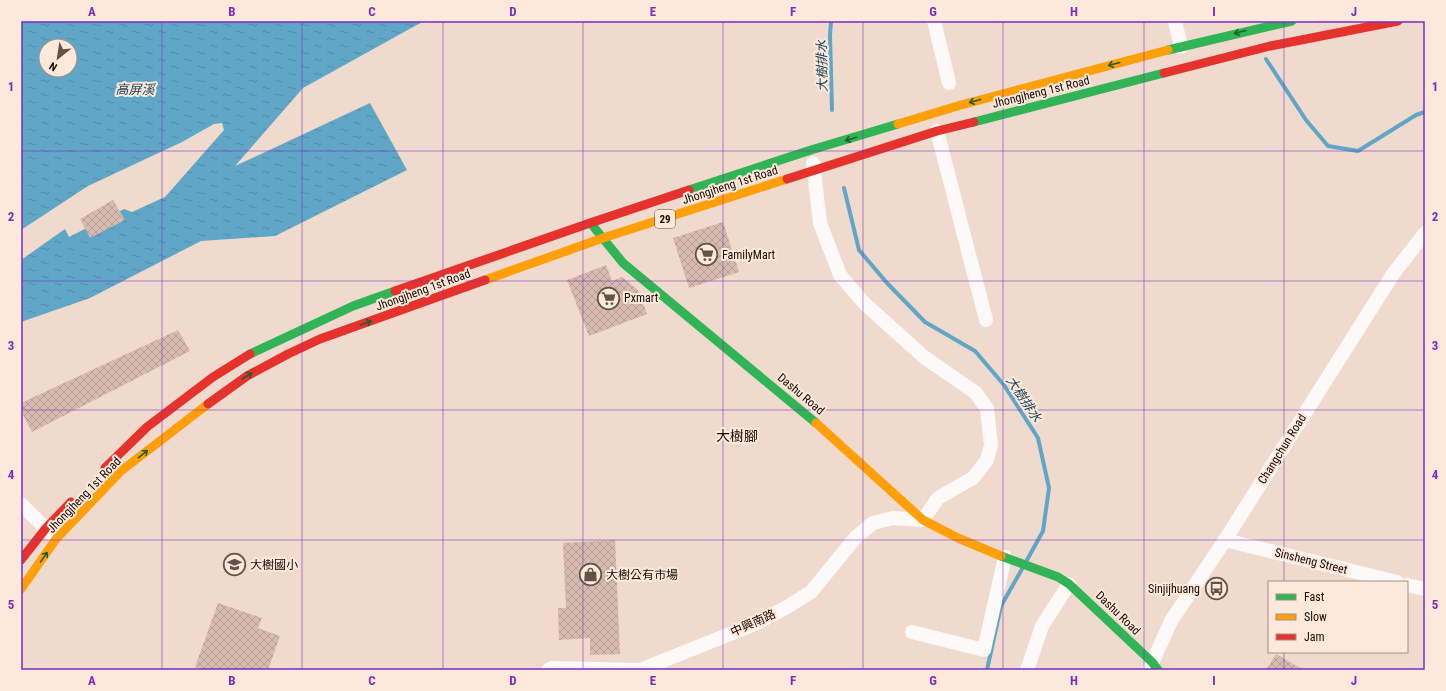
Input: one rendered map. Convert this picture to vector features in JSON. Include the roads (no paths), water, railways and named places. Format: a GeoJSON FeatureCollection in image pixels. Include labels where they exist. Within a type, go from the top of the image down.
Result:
{"type":"FeatureCollection","features":[{"type":"Feature","properties":{"kind":"main road","name":"Jhongjheng 1st Road"},"geometry":{"type":"LineString","coordinates":[[96,477],[147,427],[212,376],[256,351],[353,306],[590,223],[812,150],[961,105],[1182,47],[1292,21]]}},
{"type":"Feature","properties":{"kind":"main road","name":"Jhongjheng 1st Road"},"geometry":{"type":"LineString","coordinates":[[21,589],[56,539],[121,471],[182,423],[247,376],[320,339],[603,238],[937,131],[1270,46],[1398,21]]}},
{"type":"Feature","properties":{"kind":"main road","name":"Dashu Road"},"geometry":{"type":"LineString","coordinates":[[590,223],[623,263],[823,429],[923,520],[958,538],[1064,580],[1153,667]]}},
{"type":"Feature","properties":{"kind":"main road","name":"Jhongjheng 1st Road"},"geometry":{"type":"LineString","coordinates":[[21,560],[46,528],[79,494]]}},
{"type":"Feature","properties":{"kind":"street"},"geometry":{"type":"LineString","coordinates":[[934,21],[949,83]]}},
{"type":"Feature","properties":{"kind":"street"},"geometry":{"type":"LineString","coordinates":[[1175,21],[1182,47]]}},
{"type":"Feature","properties":{"kind":"street"},"geometry":{"type":"LineString","coordinates":[[937,131],[986,320]]}},
{"type":"Feature","properties":{"kind":"street"},"geometry":{"type":"LineString","coordinates":[[812,150],[820,223],[840,275],[864,303],[924,357],[976,392],[987,410],[991,445],[987,460],[973,478],[938,498],[923,520]]}},
{"type":"Feature","properties":{"kind":"street","name":"Changchun Road"},"geometry":{"type":"LineString","coordinates":[[1153,667],[1171,621],[1225,540],[1393,274],[1425,233]]}},
{"type":"Feature","properties":{"kind":"street"},"geometry":{"type":"LineString","coordinates":[[21,504],[56,539]]}},
{"type":"Feature","properties":{"kind":"street","name":"中興南路"},"geometry":{"type":"LineString","coordinates":[[548,670],[552,668],[640,670],[755,624],[787,608],[811,592],[856,537],[873,523],[893,518],[923,520]]}},
{"type":"Feature","properties":{"kind":"street","name":"Sinsheng Street"},"geometry":{"type":"LineString","coordinates":[[1225,540],[1392,581]]}},
{"type":"Feature","properties":{"kind":"street"},"geometry":{"type":"LineString","coordinates":[[912,632],[984,650],[1008,559]]}},
{"type":"Feature","properties":{"kind":"street"},"geometry":{"type":"LineString","coordinates":[[1028,670],[1042,626],[1064,580]]}},
{"type":"Feature","properties":{"kind":"street"},"geometry":{"type":"LineString","coordinates":[[1408,584],[1425,589]]}},
{"type":"Feature","properties":{"kind":"water","name":"高屏溪"},"geometry":{"type":"Polygon","coordinates":[[[21,21],[424,21],[303,88],[235,166],[370,103],[407,170],[275,236],[201,241],[90,298],[21,322],[21,260],[65,229],[69,237],[124,209],[132,212],[165,197],[224,130],[222,123],[214,124],[182,142],[88,186],[21,230],[21,21]]]}},
{"type":"Feature","properties":{"kind":"waterway","name":"大樹排水"},"geometry":{"type":"LineString","coordinates":[[831,21],[832,110]]}},
{"type":"Feature","properties":{"kind":"waterway"},"geometry":{"type":"LineString","coordinates":[[1266,59],[1306,120],[1328,146],[1358,151],[1416,115],[1425,112]]}},
{"type":"Feature","properties":{"kind":"waterway","name":"大樹排水"},"geometry":{"type":"LineString","coordinates":[[844,188],[859,250],[887,283],[925,322],[975,351],[1004,385],[1038,438],[1049,488],[1043,531],[1027,560]]}},
{"type":"Feature","properties":{"kind":"waterway","name":"大樹排水"},"geometry":{"type":"LineString","coordinates":[[987,670],[1001,606],[1022,569]]}},
{"type":"Feature","properties":{"kind":"place","name":"FamilyMart"},"geometry":{"type":"Point","coordinates":[706,255]}},
{"type":"Feature","properties":{"kind":"place","name":"Pxmart"},"geometry":{"type":"Point","coordinates":[608,298]}},
{"type":"Feature","properties":{"kind":"place","name":"大樹國小"},"geometry":{"type":"Point","coordinates":[234,565]}},
{"type":"Feature","properties":{"kind":"place","name":"大樹公有市場"},"geometry":{"type":"Point","coordinates":[590,575]}},
{"type":"Feature","properties":{"kind":"place","name":"Sinjijhuang"},"geometry":{"type":"Point","coordinates":[1216,589]}},
{"type":"Feature","properties":{"kind":"district","name":"大樹腳"},"geometry":{"type":"Point","coordinates":[737,436]}}]}
